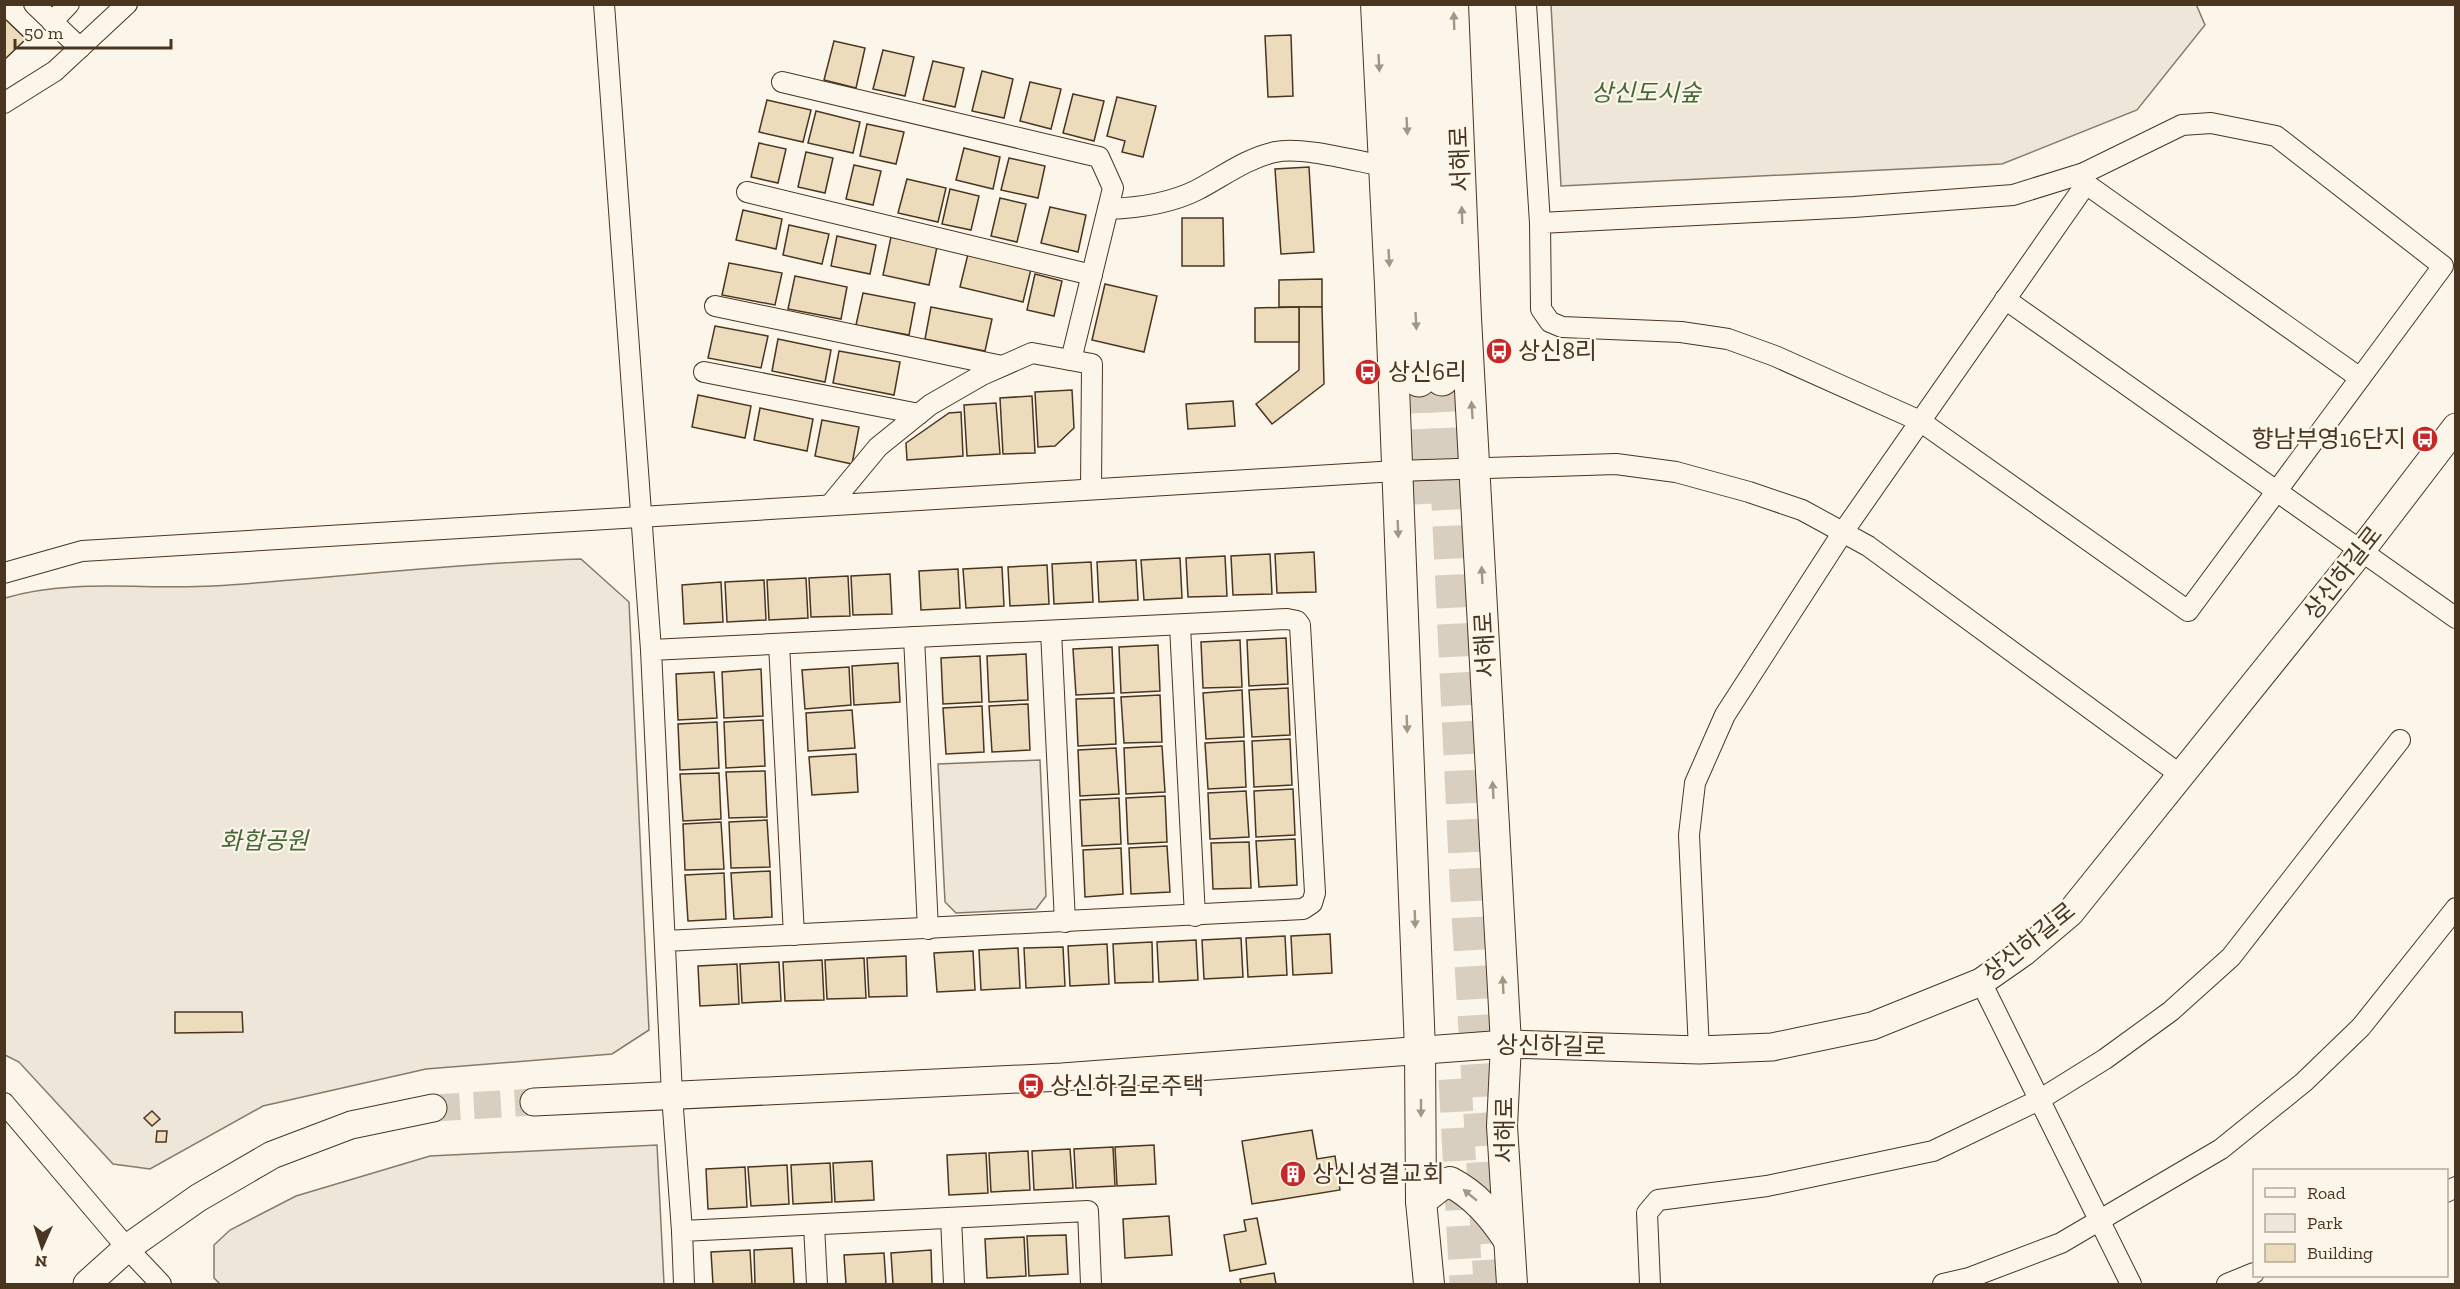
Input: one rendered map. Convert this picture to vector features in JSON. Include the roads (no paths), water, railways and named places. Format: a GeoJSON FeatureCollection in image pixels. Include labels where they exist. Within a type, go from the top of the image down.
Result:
{"type":"FeatureCollection","features":[{"type":"Feature","properties":{"kind":"highway","name":"서해로"},"geometry":{"type":"LineString","coordinates":[[1402,4],[1431,375]]}},
{"type":"Feature","properties":{"kind":"highway","name":"서해로"},"geometry":{"type":"LineString","coordinates":[[1430,4],[1431,375]]}},
{"type":"Feature","properties":{"kind":"main road","name":"서해로"},"geometry":{"type":"LineString","coordinates":[[1376,4],[1384,166],[1431,375],[1476,468],[1506,1044],[1502,1126],[1512,1284]]}},
{"type":"Feature","properties":{"kind":"main road","name":"서해로"},"geometry":{"type":"LineString","coordinates":[[1429,1284],[1421,1201],[1420,1050],[1396,471],[1431,375],[1453,4]]}},
{"type":"Feature","properties":{"kind":"main road"},"geometry":{"type":"LineString","coordinates":[[1421,1201],[1449,1182],[1469,1192],[1508,1239]]}},
{"type":"Feature","properties":{"kind":"street"},"geometry":{"type":"LineString","coordinates":[[34,4],[80,48]]}},
{"type":"Feature","properties":{"kind":"street"},"geometry":{"type":"LineString","coordinates":[[52,22],[69,4]]}},
{"type":"Feature","properties":{"kind":"street"},"geometry":{"type":"LineString","coordinates":[[4,103],[55,71],[127,4]]}},
{"type":"Feature","properties":{"kind":"street"},"geometry":{"type":"LineString","coordinates":[[604,4],[643,516],[672,1095],[684,1284]]}},
{"type":"Feature","properties":{"kind":"street"},"geometry":{"type":"LineString","coordinates":[[1526,4],[1540,223],[1541,309],[1544,315],[1555,325],[1681,332],[1728,339],[1775,356],[1920,421],[2188,611],[2443,266],[2276,136],[2211,123],[2181,125],[2085,178],[2013,195],[1854,207],[1540,223]]}},
{"type":"Feature","properties":{"kind":"street"},"geometry":{"type":"LineString","coordinates":[[782,82],[1099,157],[1113,188],[1071,360]]}},
{"type":"Feature","properties":{"kind":"street"},"geometry":{"type":"LineString","coordinates":[[1108,209],[1133,209],[1166,202],[1195,191],[1249,161],[1275,152],[1292,150],[1384,166]]}},
{"type":"Feature","properties":{"kind":"street"},"geometry":{"type":"LineString","coordinates":[[1699,1050],[1689,835],[1695,783],[1725,715],[1843,532],[2005,299],[2085,178]]}},
{"type":"Feature","properties":{"kind":"street"},"geometry":{"type":"LineString","coordinates":[[2085,178],[2360,378]]}},
{"type":"Feature","properties":{"kind":"street"},"geometry":{"type":"LineString","coordinates":[[747,192],[1092,275]]}},
{"type":"Feature","properties":{"kind":"street"},"geometry":{"type":"LineString","coordinates":[[2005,299],[2456,618]]}},
{"type":"Feature","properties":{"kind":"street"},"geometry":{"type":"LineString","coordinates":[[715,306],[1002,366]]}},
{"type":"Feature","properties":{"kind":"street"},"geometry":{"type":"LineString","coordinates":[[831,505],[878,447],[919,414],[982,375],[1032,353],[1092,364],[1091,489]]}},
{"type":"Feature","properties":{"kind":"street"},"geometry":{"type":"LineString","coordinates":[[704,372],[919,414]]}},
{"type":"Feature","properties":{"kind":"street","name":"상신하길로"},"geometry":{"type":"LineString","coordinates":[[534,1102],[1062,1077],[1506,1044],[1699,1050],[1772,1047],[1872,1026],[1981,982],[2024,952],[2070,913],[2361,551],[2456,427]]}},
{"type":"Feature","properties":{"kind":"street"},"geometry":{"type":"LineString","coordinates":[[4,573],[82,551],[1396,471],[1617,464],[1676,472],[1802,510],[1843,532],[1868,546],[2182,776]]}},
{"type":"Feature","properties":{"kind":"street"},"geometry":{"type":"LineString","coordinates":[[651,650],[1293,619],[1298,621],[1302,632],[1314,898],[1308,907],[1296,911],[665,941]]}},
{"type":"Feature","properties":{"kind":"street"},"geometry":{"type":"LineString","coordinates":[[1180,626],[1195,916]]}},
{"type":"Feature","properties":{"kind":"street"},"geometry":{"type":"LineString","coordinates":[[1051,631],[1065,922]]}},
{"type":"Feature","properties":{"kind":"street"},"geometry":{"type":"LineString","coordinates":[[914,637],[928,929]]}},
{"type":"Feature","properties":{"kind":"street"},"geometry":{"type":"LineString","coordinates":[[779,644],[794,935]]}},
{"type":"Feature","properties":{"kind":"street"},"geometry":{"type":"LineString","coordinates":[[1650,1284],[1647,1212],[1659,1200],[1767,1186],[1933,1151],[2040,1100],[2105,1059],[2171,1011],[2231,957],[2400,740]]}},
{"type":"Feature","properties":{"kind":"street"},"geometry":{"type":"LineString","coordinates":[[1943,1284],[1969,1278],[2061,1243],[2221,1149],[2304,1082],[2361,1028],[2456,908]]}},
{"type":"Feature","properties":{"kind":"street"},"geometry":{"type":"LineString","coordinates":[[1981,982],[2132,1284]]}},
{"type":"Feature","properties":{"kind":"street"},"geometry":{"type":"LineString","coordinates":[[4,1104],[127,1248],[161,1284]]}},
{"type":"Feature","properties":{"kind":"street"},"geometry":{"type":"LineString","coordinates":[[87,1284],[127,1248],[198,1198],[272,1155],[351,1125],[433,1108]]}},
{"type":"Feature","properties":{"kind":"street"},"geometry":{"type":"LineString","coordinates":[[682,1231],[1088,1211],[1091,1284]]}},
{"type":"Feature","properties":{"kind":"street"},"geometry":{"type":"LineString","coordinates":[[951,1218],[954,1284]]}},
{"type":"Feature","properties":{"kind":"street"},"geometry":{"type":"LineString","coordinates":[[814,1225],[817,1284]]}},
{"type":"Feature","properties":{"kind":"street"},"geometry":{"type":"LineString","coordinates":[[2227,1284],[2253,1273]]}},
{"type":"Feature","properties":{"kind":"tunnel"},"geometry":{"type":"LineString","coordinates":[[1442,379],[1466,880],[1490,1284]]}},
{"type":"Feature","properties":{"kind":"tunnel"},"geometry":{"type":"LineString","coordinates":[[1419,380],[1425,504]]}},
{"type":"Feature","properties":{"kind":"tunnel"},"geometry":{"type":"LineString","coordinates":[[1455,1079],[1466,1284]]}},
{"type":"Feature","properties":{"kind":"tunnel"},"geometry":{"type":"LineString","coordinates":[[433,1108],[534,1102]]}},
{"type":"Feature","properties":{"kind":"place","name":"상신8리"},"geometry":{"type":"Point","coordinates":[1499,351]}},
{"type":"Feature","properties":{"kind":"place","name":"상신6리"},"geometry":{"type":"Point","coordinates":[1368,372]}},
{"type":"Feature","properties":{"kind":"place","name":"향남부영16단지"},"geometry":{"type":"Point","coordinates":[2425,439]}},
{"type":"Feature","properties":{"kind":"place","name":"상신하길로주택"},"geometry":{"type":"Point","coordinates":[1031,1086]}},
{"type":"Feature","properties":{"kind":"place","name":"상신성결교회"},"geometry":{"type":"Point","coordinates":[1293,1174]}},
{"type":"Feature","properties":{"kind":"park label","name":"상신도시숲"},"geometry":{"type":"Point","coordinates":[1646,93]}},
{"type":"Feature","properties":{"kind":"park label","name":"화합공원"},"geometry":{"type":"Point","coordinates":[264,841]}}]}
